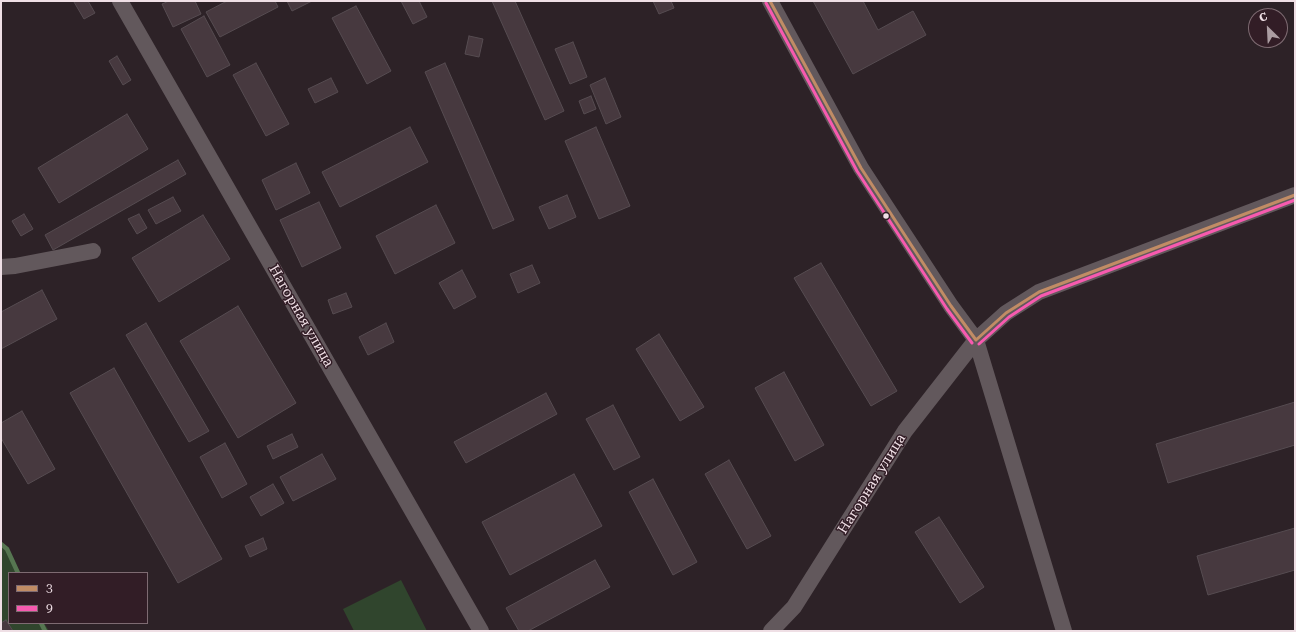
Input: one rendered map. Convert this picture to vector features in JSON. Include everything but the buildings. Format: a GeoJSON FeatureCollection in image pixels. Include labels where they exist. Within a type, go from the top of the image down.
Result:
{"type":"FeatureCollection","features":[{"type":"Feature","properties":{"kind":"street","name":"Нагорная улица"},"geometry":{"type":"LineString","coordinates":[[120,1],[481,631]]}},
{"type":"Feature","properties":{"kind":"street"},"geometry":{"type":"LineString","coordinates":[[770,1],[860,168],[951,306],[976,340],[1064,631]]}},
{"type":"Feature","properties":{"kind":"street","name":"Нагорная улица"},"geometry":{"type":"LineString","coordinates":[[771,631],[794,607],[905,431],[976,340],[1006,313],[1039,292],[1295,195]]}},
{"type":"Feature","properties":{"kind":"street"},"geometry":{"type":"LineString","coordinates":[[1,267],[15,266],[92,251]]}},
{"type":"Feature","properties":{"kind":"green space"},"geometry":{"type":"Polygon","coordinates":[[[1,540],[17,572],[8,572],[8,624],[45,624],[49,631],[1,631],[1,540]]]}},
{"type":"Feature","properties":{"kind":"green space"},"geometry":{"type":"Polygon","coordinates":[[[401,580],[427,631],[354,631],[343,609],[401,580]]]}},
{"type":"Feature","properties":{"kind":"waterway"},"geometry":{"type":"LineString","coordinates":[[1,544],[7,549],[18,572]]}},
{"type":"Feature","properties":{"kind":"waterway"},"geometry":{"type":"LineString","coordinates":[[42,624],[45,631]]}},
{"type":"Feature","properties":{"kind":"transit line","name":"3"},"geometry":{"type":"LineString","coordinates":[[770,1],[861,168],[951,306],[976,340]]}},
{"type":"Feature","properties":{"kind":"transit line","name":"9"},"geometry":{"type":"LineString","coordinates":[[766,3],[857,171],[947,309],[972,343]]}},
{"type":"Feature","properties":{"kind":"transit line","name":"3"},"geometry":{"type":"LineString","coordinates":[[976,340],[1006,313],[1039,292],[1295,195]]}},
{"type":"Feature","properties":{"kind":"transit line","name":"9"},"geometry":{"type":"LineString","coordinates":[[979,344],[1009,317],[1041,296],[1295,200]]}}]}
